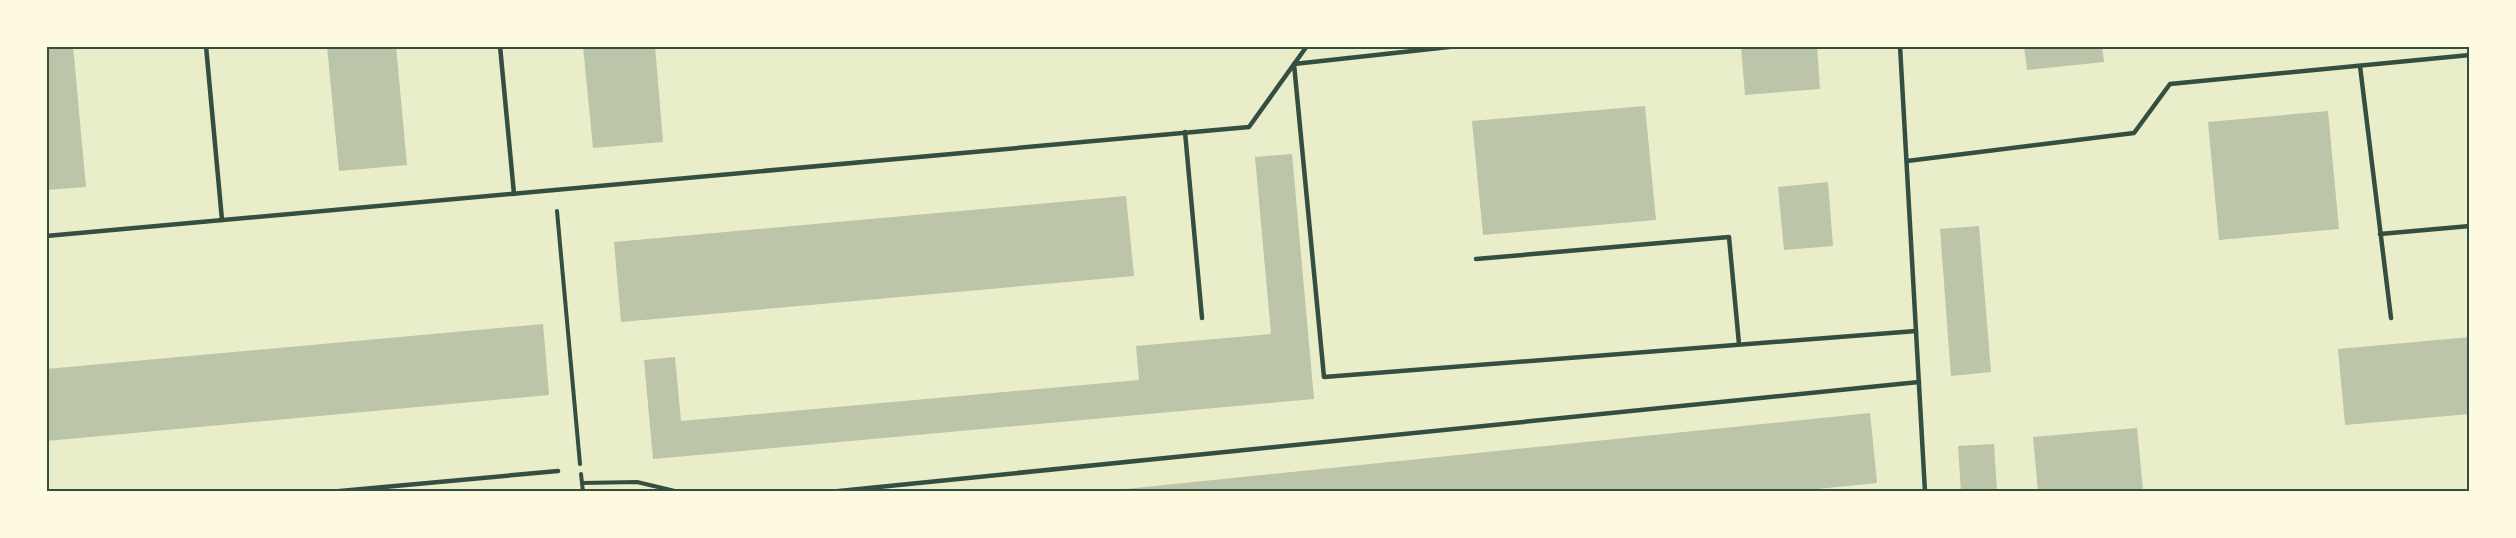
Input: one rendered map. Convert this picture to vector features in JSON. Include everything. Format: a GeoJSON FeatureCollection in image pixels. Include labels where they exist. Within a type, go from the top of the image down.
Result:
{"type":"FeatureCollection","features":[{"type":"Feature","properties":{"kind":"lane"},"geometry":{"type":"LineString","coordinates":[[206,46],[222,220]]}},
{"type":"Feature","properties":{"kind":"lane"},"geometry":{"type":"LineString","coordinates":[[500,46],[514,194]]}},
{"type":"Feature","properties":{"kind":"lane"},"geometry":{"type":"LineString","coordinates":[[46,236],[1249,127],[1307,46]]}},
{"type":"Feature","properties":{"kind":"lane"},"geometry":{"type":"LineString","coordinates":[[1294,64],[1458,46]]}},
{"type":"Feature","properties":{"kind":"lane"},"geometry":{"type":"LineString","coordinates":[[1900,46],[1925,492]]}},
{"type":"Feature","properties":{"kind":"lane"},"geometry":{"type":"LineString","coordinates":[[1906,161],[2134,133],[2170,84],[2469,55]]}},
{"type":"Feature","properties":{"kind":"lane"},"geometry":{"type":"LineString","coordinates":[[1294,64],[1324,376],[1916,331]]}},
{"type":"Feature","properties":{"kind":"lane"},"geometry":{"type":"LineString","coordinates":[[2360,66],[2391,318]]}},
{"type":"Feature","properties":{"kind":"lane"},"geometry":{"type":"LineString","coordinates":[[1185,132],[1202,318]]}},
{"type":"Feature","properties":{"kind":"lane"},"geometry":{"type":"LineString","coordinates":[[2380,234],[2469,226]]}},
{"type":"Feature","properties":{"kind":"lane"},"geometry":{"type":"LineString","coordinates":[[1476,260],[1729,237],[1739,344]]}},
{"type":"Feature","properties":{"kind":"lane"},"geometry":{"type":"LineString","coordinates":[[829,492],[1919,382]]}},
{"type":"Feature","properties":{"kind":"lane"},"geometry":{"type":"LineString","coordinates":[[328,492],[558,471]]}},
{"type":"Feature","properties":{"kind":"path"},"geometry":{"type":"LineString","coordinates":[[555,190],[583,492]]}},
{"type":"Feature","properties":{"kind":"path"},"geometry":{"type":"LineString","coordinates":[[582,483],[637,482],[679,492]]}},
{"type":"Feature","properties":{"kind":"building"},"geometry":{"type":"Polygon","coordinates":[[[46,46],[73,46],[86,187],[46,190],[46,46]]]}},
{"type":"Feature","properties":{"kind":"building"},"geometry":{"type":"Polygon","coordinates":[[[327,46],[396,46],[407,165],[339,171],[327,46]]]}},
{"type":"Feature","properties":{"kind":"building"},"geometry":{"type":"Polygon","coordinates":[[[583,46],[655,46],[663,142],[593,148],[583,46]]]}},
{"type":"Feature","properties":{"kind":"building"},"geometry":{"type":"Polygon","coordinates":[[[1741,46],[1817,46],[1820,89],[1745,95],[1741,46]]]}},
{"type":"Feature","properties":{"kind":"building"},"geometry":{"type":"Polygon","coordinates":[[[2024,46],[2102,46],[2104,62],[2027,70],[2024,46]]]}},
{"type":"Feature","properties":{"kind":"building"},"geometry":{"type":"Polygon","coordinates":[[[1645,106],[1656,220],[1483,235],[1472,121],[1645,106]]]}},
{"type":"Feature","properties":{"kind":"building"},"geometry":{"type":"Polygon","coordinates":[[[2328,111],[2339,229],[2219,240],[2208,122],[2328,111]]]}},
{"type":"Feature","properties":{"kind":"building"},"geometry":{"type":"Polygon","coordinates":[[[1292,154],[1314,399],[653,459],[644,360],[675,357],[681,421],[1139,380],[1136,346],[1271,334],[1255,157],[1292,154]]]}},
{"type":"Feature","properties":{"kind":"building"},"geometry":{"type":"Polygon","coordinates":[[[1828,182],[1833,246],[1784,250],[1778,187],[1828,182]]]}},
{"type":"Feature","properties":{"kind":"building"},"geometry":{"type":"Polygon","coordinates":[[[1126,196],[1134,276],[621,322],[614,242],[1126,196]]]}},
{"type":"Feature","properties":{"kind":"building"},"geometry":{"type":"Polygon","coordinates":[[[1979,226],[1991,372],[1951,376],[1940,229],[1979,226]]]}},
{"type":"Feature","properties":{"kind":"building"},"geometry":{"type":"Polygon","coordinates":[[[543,324],[549,395],[46,441],[46,369],[543,324]]]}},
{"type":"Feature","properties":{"kind":"building"},"geometry":{"type":"Polygon","coordinates":[[[2470,337],[2470,414],[2345,425],[2338,349],[2470,337]]]}},
{"type":"Feature","properties":{"kind":"building"},"geometry":{"type":"Polygon","coordinates":[[[1870,413],[1877,483],[1788,492],[1096,492],[1870,413]]]}},
{"type":"Feature","properties":{"kind":"building"},"geometry":{"type":"Polygon","coordinates":[[[2137,428],[2143,490],[2038,492],[2033,437],[2137,428]]]}},
{"type":"Feature","properties":{"kind":"building"},"geometry":{"type":"Polygon","coordinates":[[[1994,444],[1997,492],[1961,492],[1958,446],[1994,444]]]}}]}
